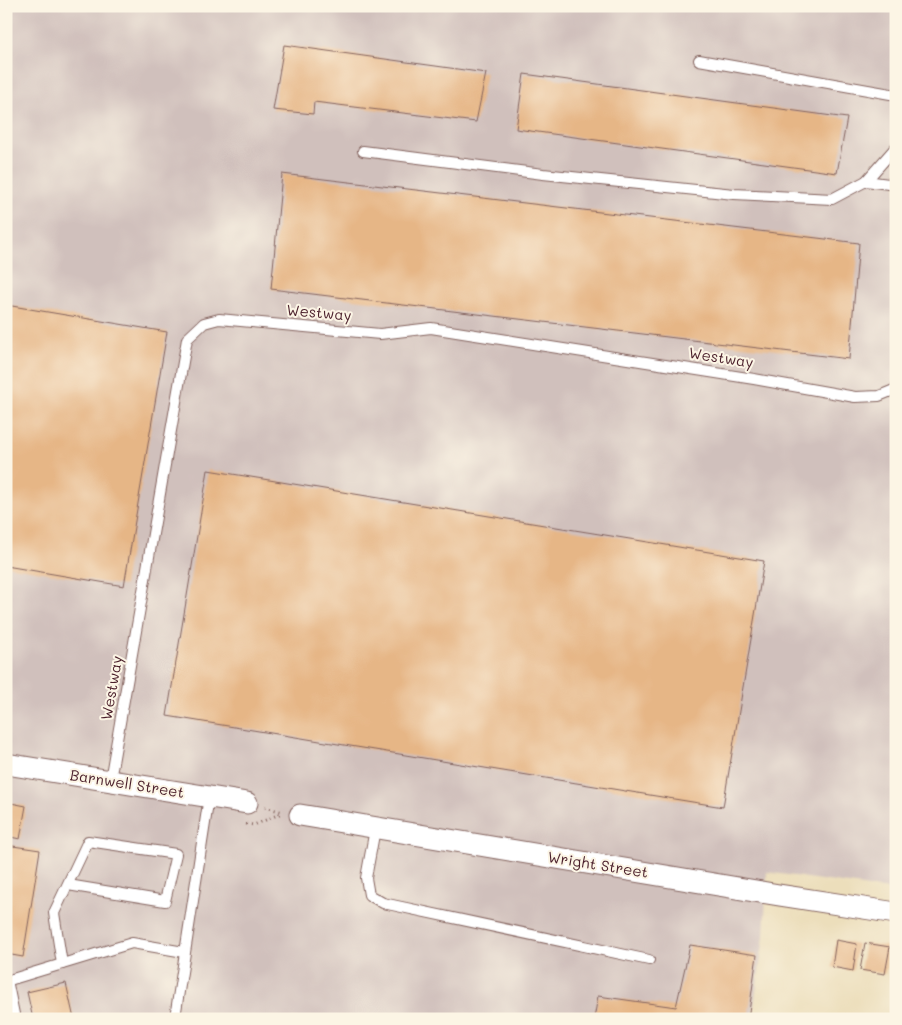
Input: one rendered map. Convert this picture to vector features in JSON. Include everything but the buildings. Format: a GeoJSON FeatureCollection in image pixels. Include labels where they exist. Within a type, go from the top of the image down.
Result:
{"type":"FeatureCollection","features":[{"type":"Feature","properties":{"kind":"street","name":"Barnwell Street"},"geometry":{"type":"LineString","coordinates":[[6,764],[247,803]]}},
{"type":"Feature","properties":{"kind":"street","name":"Wright Street"},"geometry":{"type":"LineString","coordinates":[[300,815],[375,829],[896,913]]}},
{"type":"Feature","properties":{"kind":"lane"},"geometry":{"type":"LineString","coordinates":[[699,60],[896,95]]}},
{"type":"Feature","properties":{"kind":"lane"},"geometry":{"type":"LineString","coordinates":[[363,151],[543,174],[734,194],[832,199],[866,181],[896,147]]}},
{"type":"Feature","properties":{"kind":"lane"},"geometry":{"type":"LineString","coordinates":[[866,181],[896,185]]}},
{"type":"Feature","properties":{"kind":"lane","name":"Westway"},"geometry":{"type":"LineString","coordinates":[[110,780],[187,339],[204,323],[220,319],[380,334],[432,328],[754,379],[855,397],[879,396],[896,389]]}},
{"type":"Feature","properties":{"kind":"lane"},"geometry":{"type":"LineString","coordinates":[[176,1010],[209,797]]}},
{"type":"Feature","properties":{"kind":"lane"},"geometry":{"type":"LineString","coordinates":[[375,829],[366,878],[370,895],[383,903],[649,960]]}},
{"type":"Feature","properties":{"kind":"lane"},"geometry":{"type":"LineString","coordinates":[[62,964],[54,913],[88,842],[176,854],[165,901],[68,885]]}},
{"type":"Feature","properties":{"kind":"lane"},"geometry":{"type":"LineString","coordinates":[[15,1019],[6,981],[132,943],[184,952]]}},
{"type":"Feature","properties":{"kind":"path"},"geometry":{"type":"LineString","coordinates":[[247,803],[300,815]]}},
{"type":"Feature","properties":{"kind":"shaded area"},"geometry":{"type":"Polygon","coordinates":[[[9,6],[896,6],[896,891],[767,872],[764,937],[752,1019],[6,1019],[6,14],[9,6]]]}}]}
